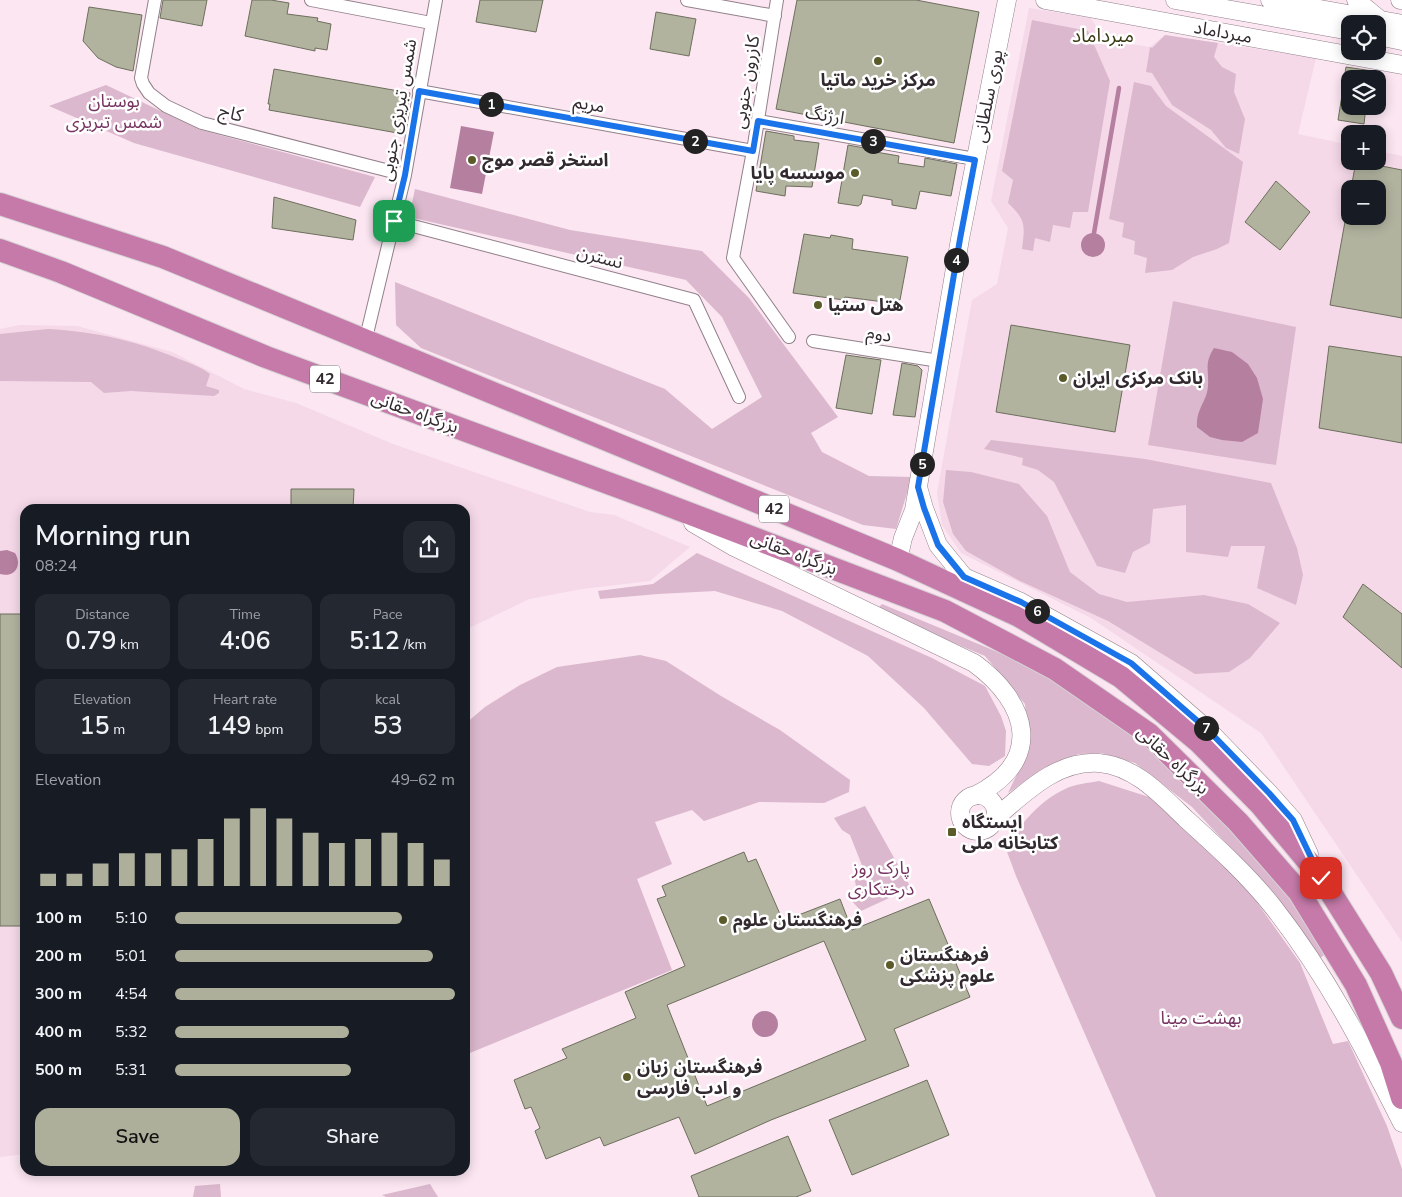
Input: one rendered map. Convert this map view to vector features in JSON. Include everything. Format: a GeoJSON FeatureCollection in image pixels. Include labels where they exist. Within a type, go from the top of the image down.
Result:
{"type":"FeatureCollection","features":[{"type":"Feature","properties":{"kind":"highway","name":"بزرگراه حقانی"},"geometry":{"type":"LineString","coordinates":[[0,204],[163,257],[365,342],[898,560],[1018,616],[1121,678],[1206,749],[1260,804],[1321,878],[1381,973],[1402,1018]]}},
{"type":"Feature","properties":{"kind":"highway","name":"بزرگراه حقانی"},"geometry":{"type":"LineString","coordinates":[[0,250],[61,272],[266,357],[654,500],[945,611],[1055,669],[1149,734],[1238,822],[1298,892],[1356,984],[1392,1063],[1402,1098]]}},
{"type":"Feature","properties":{"kind":"main road","name":"پوری سلطانی"},"geometry":{"type":"LineString","coordinates":[[898,560],[903,538],[914,510],[975,160],[1007,0]]}},
{"type":"Feature","properties":{"kind":"main road","name":"میرداماد"},"geometry":{"type":"LineString","coordinates":[[1045,0],[1402,65]]}},
{"type":"Feature","properties":{"kind":"main road"},"geometry":{"type":"LineString","coordinates":[[1176,0],[1341,30]]}},
{"type":"Feature","properties":{"kind":"main road"},"geometry":{"type":"LineString","coordinates":[[1270,0],[1341,18]]}},
{"type":"Feature","properties":{"kind":"main road"},"geometry":{"type":"LineString","coordinates":[[1356,0],[1368,15]]}},
{"type":"Feature","properties":{"kind":"main road"},"geometry":{"type":"LineString","coordinates":[[1386,27],[1402,24]]}},
{"type":"Feature","properties":{"kind":"main road"},"geometry":{"type":"LineString","coordinates":[[1386,32],[1402,41]]}},
{"type":"Feature","properties":{"kind":"main road"},"geometry":{"type":"LineString","coordinates":[[918,487],[938,545],[964,577],[1021,602],[1131,663],[1209,731],[1293,820],[1321,878]]}},
{"type":"Feature","properties":{"kind":"main road"},"geometry":{"type":"LineString","coordinates":[[654,500],[734,547],[974,663],[999,684],[1014,705],[1021,730],[1021,743],[1018,755],[1005,774],[988,789],[964,802],[961,807],[960,812],[963,823],[972,830],[983,831],[988,828],[994,819],[1038,782],[1056,772],[1076,766],[1097,763],[1113,766],[1128,771],[1151,786],[1239,868],[1273,907],[1308,954],[1344,1011],[1402,1122]]}},
{"type":"Feature","properties":{"kind":"main road"},"geometry":{"type":"LineString","coordinates":[[974,796],[986,798],[991,802],[994,807],[994,819]]}},
{"type":"Feature","properties":{"kind":"street","name":"کاج"},"geometry":{"type":"LineString","coordinates":[[155,0],[141,78],[149,93],[166,106],[202,123],[405,175]]}},
{"type":"Feature","properties":{"kind":"street"},"geometry":{"type":"LineString","coordinates":[[310,0],[431,24]]}},
{"type":"Feature","properties":{"kind":"street","name":"شمس تبریزی جنوبی"},"geometry":{"type":"LineString","coordinates":[[365,342],[405,175],[436,0]]}},
{"type":"Feature","properties":{"kind":"street"},"geometry":{"type":"LineString","coordinates":[[687,0],[775,16]]}},
{"type":"Feature","properties":{"kind":"street","name":"کازرون جنوبی"},"geometry":{"type":"LineString","coordinates":[[778,0],[733,258],[789,337]]}},
{"type":"Feature","properties":{"kind":"street","name":"مریم"},"geometry":{"type":"LineString","coordinates":[[419,91],[753,151]]}},
{"type":"Feature","properties":{"kind":"street","name":"ارژنگ"},"geometry":{"type":"LineString","coordinates":[[758,121],[975,160]]}},
{"type":"Feature","properties":{"kind":"street","name":"نسترن"},"geometry":{"type":"LineString","coordinates":[[394,221],[694,300],[738,397]]}},
{"type":"Feature","properties":{"kind":"street","name":"دوم"},"geometry":{"type":"LineString","coordinates":[[813,341],[939,361]]}},
{"type":"Feature","properties":{"kind":"shaded area"},"geometry":{"type":"Polygon","coordinates":[[[1029,8],[1091,18],[1104,40],[1150,47],[1165,35],[1316,58],[1298,134],[1341,143],[1341,170],[1386,170],[1386,153],[1402,156],[1402,942],[1261,733],[1091,618],[961,553],[942,525],[937,493],[972,300],[997,284],[1008,228],[991,201],[1029,8]]]}},
{"type":"Feature","properties":{"kind":"shaded area","name":"استخر قصر موج"},"geometry":{"type":"Polygon","coordinates":[[[461,126],[494,132],[482,194],[450,188],[461,126]]]}},
{"type":"Feature","properties":{"kind":"shaded area"},"geometry":{"type":"Polygon","coordinates":[[[1093,233],[1098,234],[1104,240],[1104,250],[1098,256],[1093,257],[1088,256],[1082,250],[1081,245],[1082,240],[1088,234],[1093,233]]]}},
{"type":"Feature","properties":{"kind":"shaded area"},"geometry":{"type":"Polygon","coordinates":[[[20,325],[77,326],[172,352],[244,389],[296,403],[393,444],[590,512],[614,515],[690,547],[650,581],[582,589],[529,599],[470,628],[470,504],[20,504],[20,1155],[0,1157],[0,329],[20,325]]]}},
{"type":"Feature","properties":{"kind":"shaded area"},"geometry":{"type":"Polygon","coordinates":[[[1214,348],[1232,352],[1248,364],[1257,378],[1263,399],[1258,433],[1242,442],[1210,437],[1197,427],[1198,415],[1207,392],[1208,363],[1214,348]]]}},
{"type":"Feature","properties":{"kind":"shaded area"},"geometry":{"type":"Polygon","coordinates":[[[7,550],[15,553],[18,562],[13,573],[5,575],[0,574],[0,551],[7,550]]]}},
{"type":"Feature","properties":{"kind":"shaded area"},"geometry":{"type":"Polygon","coordinates":[[[765,1011],[774,1015],[778,1024],[774,1033],[765,1037],[756,1033],[752,1024],[756,1015],[765,1011]]]}},
{"type":"Feature","properties":{"kind":"green space"},"geometry":{"type":"Polygon","coordinates":[[[1032,20],[1088,31],[1110,81],[1088,212],[1073,212],[1070,228],[1053,225],[1050,242],[1035,238],[1033,251],[1022,249],[1023,223],[1008,203],[1013,180],[1002,171],[1032,20]]]}},
{"type":"Feature","properties":{"kind":"green space"},"geometry":{"type":"Polygon","coordinates":[[[1165,35],[1218,43],[1214,57],[1222,67],[1236,74],[1234,92],[1245,119],[1239,154],[1226,148],[1211,130],[1172,105],[1152,73],[1146,72],[1150,47],[1152,48],[1165,35]]]}},
{"type":"Feature","properties":{"kind":"green space"},"geometry":{"type":"Polygon","coordinates":[[[1134,82],[1151,86],[1166,106],[1243,162],[1229,243],[1193,257],[1172,270],[1145,273],[1147,258],[1134,254],[1135,241],[1122,237],[1124,223],[1109,219],[1134,82]]]}},
{"type":"Feature","properties":{"kind":"green space","name":"بوستان شمس تبریزی"},"geometry":{"type":"Polygon","coordinates":[[[106,85],[201,130],[375,177],[360,207],[134,143],[49,106],[106,85]]]}},
{"type":"Feature","properties":{"kind":"green space"},"geometry":{"type":"Polygon","coordinates":[[[415,189],[570,230],[702,251],[749,298],[838,417],[811,433],[822,452],[869,476],[912,477],[896,529],[863,525],[421,348],[396,325],[395,282],[665,389],[712,429],[762,397],[722,317],[686,280],[409,217],[415,189]]]}},
{"type":"Feature","properties":{"kind":"green space"},"geometry":{"type":"Polygon","coordinates":[[[1173,301],[1296,327],[1276,465],[1148,445],[1173,301]]]}},
{"type":"Feature","properties":{"kind":"green space"},"geometry":{"type":"Polygon","coordinates":[[[48,329],[83,332],[115,338],[163,352],[195,365],[210,374],[206,386],[219,390],[219,393],[214,396],[131,391],[104,393],[91,382],[0,381],[0,334],[48,329]]]}},
{"type":"Feature","properties":{"kind":"green space"},"geometry":{"type":"Polygon","coordinates":[[[991,440],[1145,459],[1271,483],[1297,548],[1303,575],[1296,605],[1257,588],[1265,546],[1231,546],[1228,557],[1186,552],[1186,505],[1153,509],[1150,543],[1133,552],[1125,573],[1097,566],[1054,482],[1038,470],[1022,465],[1023,458],[984,449],[991,440]]]}},
{"type":"Feature","properties":{"kind":"green space"},"geometry":{"type":"Polygon","coordinates":[[[946,470],[971,472],[1019,484],[1047,516],[1070,572],[1099,594],[1127,602],[1204,595],[1248,604],[1280,623],[1250,658],[1229,672],[1195,674],[1108,621],[1020,581],[966,551],[953,534],[943,502],[946,470]]]}},
{"type":"Feature","properties":{"kind":"green space"},"geometry":{"type":"Polygon","coordinates":[[[697,553],[932,658],[985,686],[1001,716],[1006,731],[1005,756],[989,766],[972,764],[924,708],[868,656],[782,611],[715,591],[600,599],[598,591],[653,584],[697,553]]]}},
{"type":"Feature","properties":{"kind":"green space"},"geometry":{"type":"Polygon","coordinates":[[[882,604],[1017,660],[1069,687],[1162,759],[1262,859],[1327,953],[1317,960],[1252,871],[1192,807],[1135,763],[1101,753],[1079,754],[1044,768],[1008,793],[1029,749],[1025,704],[985,656],[876,610],[882,604]]]}},
{"type":"Feature","properties":{"kind":"green space"},"geometry":{"type":"Polygon","coordinates":[[[640,655],[666,661],[780,730],[850,780],[849,792],[824,803],[759,802],[704,821],[692,810],[655,822],[672,864],[637,879],[672,970],[470,1053],[470,720],[485,707],[520,685],[557,667],[640,655]]]}},
{"type":"Feature","properties":{"kind":"green space","name":"بهشت مينا"},"geometry":{"type":"Polygon","coordinates":[[[1099,781],[1149,797],[1241,880],[1300,963],[1333,1044],[1348,1041],[1387,1126],[1402,1169],[1402,1197],[1156,1197],[1016,876],[1006,849],[1024,822],[1046,800],[1069,787],[1099,781]]]}},
{"type":"Feature","properties":{"kind":"green space","name":"پارک روز درختکاری"},"geometry":{"type":"Polygon","coordinates":[[[865,806],[911,888],[861,911],[851,900],[858,897],[855,881],[863,868],[850,835],[842,830],[834,818],[865,806]]]}},
{"type":"Feature","properties":{"kind":"green space"},"geometry":{"type":"Polygon","coordinates":[[[220,1184],[221,1197],[193,1197],[195,1186],[220,1184]]]}},
{"type":"Feature","properties":{"kind":"green space"},"geometry":{"type":"Polygon","coordinates":[[[430,1184],[438,1197],[386,1197],[382,1195],[430,1184]]]}},
{"type":"Feature","properties":{"kind":"building"},"geometry":{"type":"Polygon","coordinates":[[[163,0],[207,0],[202,26],[160,18],[163,0]]]}},
{"type":"Feature","properties":{"kind":"building"},"geometry":{"type":"Polygon","coordinates":[[[252,0],[271,0],[289,3],[287,14],[318,18],[317,21],[331,24],[327,50],[315,48],[315,51],[245,36],[252,0]]]}},
{"type":"Feature","properties":{"kind":"building"},"geometry":{"type":"Polygon","coordinates":[[[480,0],[543,0],[536,32],[476,22],[480,0]]]}},
{"type":"Feature","properties":{"kind":"building","name":"مرکز خرید ماتیا"},"geometry":{"type":"Polygon","coordinates":[[[797,0],[916,0],[979,12],[954,143],[776,109],[797,0]]]}},
{"type":"Feature","properties":{"kind":"building"},"geometry":{"type":"Polygon","coordinates":[[[89,7],[142,15],[133,71],[116,67],[98,58],[83,41],[89,7]]]}},
{"type":"Feature","properties":{"kind":"building"},"geometry":{"type":"Polygon","coordinates":[[[656,12],[696,19],[689,56],[650,49],[656,12]]]}},
{"type":"Feature","properties":{"kind":"building"},"geometry":{"type":"Polygon","coordinates":[[[1346,67],[1366,70],[1346,70],[1346,67]]]}},
{"type":"Feature","properties":{"kind":"building"},"geometry":{"type":"Polygon","coordinates":[[[274,69],[410,93],[403,134],[269,110],[270,104],[268,104],[274,69]]]}},
{"type":"Feature","properties":{"kind":"building"},"geometry":{"type":"Polygon","coordinates":[[[1341,102],[1341,115],[1365,115],[1364,124],[1338,120],[1341,102]]]}},
{"type":"Feature","properties":{"kind":"building"},"geometry":{"type":"Polygon","coordinates":[[[766,131],[794,136],[794,140],[819,143],[812,187],[786,186],[785,196],[756,191],[766,131]]]}},
{"type":"Feature","properties":{"kind":"building"},"geometry":{"type":"Polygon","coordinates":[[[848,145],[899,156],[898,163],[924,167],[925,158],[957,164],[951,196],[920,191],[916,209],[892,205],[892,200],[863,195],[861,204],[858,206],[838,203],[848,145]]]}},
{"type":"Feature","properties":{"kind":"building"},"geometry":{"type":"Polygon","coordinates":[[[1386,167],[1402,170],[1402,318],[1330,305],[1344,225],[1386,225],[1386,180],[1353,180],[1354,170],[1386,170],[1386,167]]]}},
{"type":"Feature","properties":{"kind":"building"},"geometry":{"type":"Polygon","coordinates":[[[1276,181],[1310,212],[1280,250],[1245,222],[1276,181]]]}},
{"type":"Feature","properties":{"kind":"building"},"geometry":{"type":"Polygon","coordinates":[[[274,197],[356,220],[353,240],[272,228],[274,197]]]}},
{"type":"Feature","properties":{"kind":"building"},"geometry":{"type":"Polygon","coordinates":[[[804,234],[830,238],[831,235],[853,239],[852,249],[908,257],[900,300],[892,300],[892,303],[845,297],[844,300],[793,293],[804,234]]]}},
{"type":"Feature","properties":{"kind":"building","name":"بانک مرکزی ایران"},"geometry":{"type":"Polygon","coordinates":[[[1011,325],[1130,345],[1115,432],[996,412],[1011,325]]]}},
{"type":"Feature","properties":{"kind":"building"},"geometry":{"type":"Polygon","coordinates":[[[1329,346],[1402,357],[1402,443],[1319,428],[1329,346]]]}},
{"type":"Feature","properties":{"kind":"building"},"geometry":{"type":"Polygon","coordinates":[[[846,355],[881,360],[872,414],[836,408],[846,355]]]}},
{"type":"Feature","properties":{"kind":"building"},"geometry":{"type":"Polygon","coordinates":[[[902,363],[918,366],[922,370],[915,417],[893,415],[902,363]]]}},
{"type":"Feature","properties":{"kind":"building"},"geometry":{"type":"Polygon","coordinates":[[[291,489],[354,489],[353,504],[291,504],[291,489]]]}},
{"type":"Feature","properties":{"kind":"building"},"geometry":{"type":"Polygon","coordinates":[[[1363,584],[1402,614],[1402,668],[1343,617],[1363,584]]]}},
{"type":"Feature","properties":{"kind":"building"},"geometry":{"type":"Polygon","coordinates":[[[0,614],[20,614],[20,926],[0,926],[0,614]]]}},
{"type":"Feature","properties":{"kind":"building"},"geometry":{"type":"Polygon","coordinates":[[[744,852],[748,862],[756,859],[783,921],[840,899],[852,930],[929,899],[970,997],[894,1029],[909,1066],[771,1120],[695,1154],[679,1117],[604,1146],[600,1137],[546,1159],[535,1131],[540,1128],[531,1107],[525,1109],[514,1080],[567,1058],[562,1049],[636,1018],[625,992],[685,966],[657,899],[666,896],[662,886],[744,852]],[[824,941],[667,1005],[707,1106],[866,1040],[824,941]]]}},
{"type":"Feature","properties":{"kind":"building"},"geometry":{"type":"Polygon","coordinates":[[[927,1080],[949,1135],[852,1175],[829,1120],[927,1080]]]}},
{"type":"Feature","properties":{"kind":"building"},"geometry":{"type":"Polygon","coordinates":[[[788,1136],[811,1191],[796,1197],[699,1197],[691,1176],[788,1136]]]}},
{"type":"Feature","properties":{"kind":"waterway"},"geometry":{"type":"LineString","coordinates":[[1094,233],[1119,88]]}},
{"type":"Feature","properties":{"kind":"place","name":"مرکز خرید ماتیا"},"geometry":{"type":"Point","coordinates":[878,61]}},
{"type":"Feature","properties":{"kind":"place","name":"استخر قصر موج"},"geometry":{"type":"Point","coordinates":[472,160]}},
{"type":"Feature","properties":{"kind":"place","name":"موسسه پایا"},"geometry":{"type":"Point","coordinates":[855,173]}},
{"type":"Feature","properties":{"kind":"place","name":"هتل ستیا"},"geometry":{"type":"Point","coordinates":[818,305]}},
{"type":"Feature","properties":{"kind":"place","name":"بانک مرکزی ایران"},"geometry":{"type":"Point","coordinates":[1063,378]}},
{"type":"Feature","properties":{"kind":"place","name":"ایستگاه کتابخانه ملی"},"geometry":{"type":"Point","coordinates":[952,832]}},
{"type":"Feature","properties":{"kind":"place","name":"فرهنگستان علوم"},"geometry":{"type":"Point","coordinates":[723,920]}},
{"type":"Feature","properties":{"kind":"place","name":"فرهنگستان علوم پزشکی"},"geometry":{"type":"Point","coordinates":[890,965]}},
{"type":"Feature","properties":{"kind":"place","name":"فرهنگستان زبان و ادب فارسی"},"geometry":{"type":"Point","coordinates":[627,1077]}},
{"type":"Feature","properties":{"kind":"district","name":"میرداماد"},"geometry":{"type":"Point","coordinates":[1103,36]}},
{"type":"Feature","properties":{"kind":"route"},"geometry":{"type":"LineString","coordinates":[[394,221],[405,175],[419,91],[753,151],[758,121],[975,160],[918,487],[938,545],[964,577],[1021,602],[1131,663],[1209,731],[1293,820],[1321,878]]}}]}
